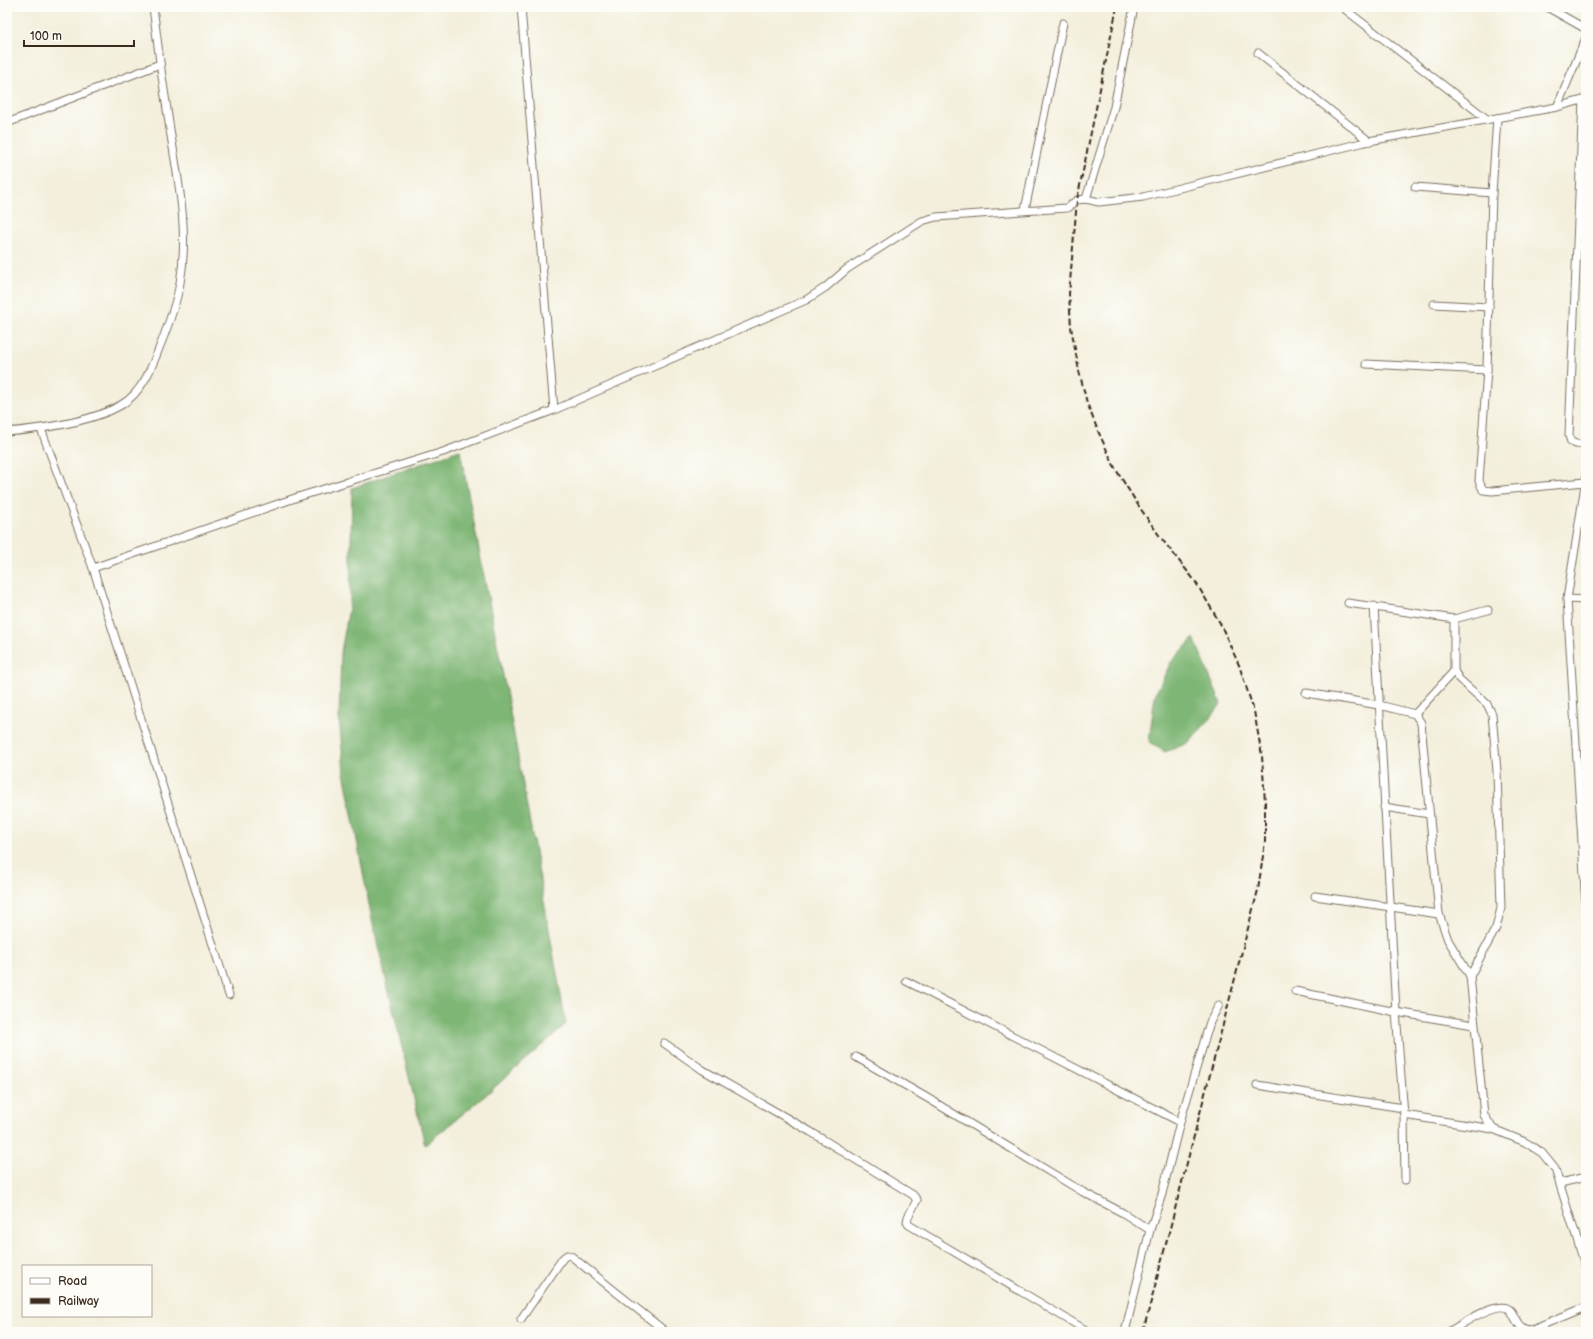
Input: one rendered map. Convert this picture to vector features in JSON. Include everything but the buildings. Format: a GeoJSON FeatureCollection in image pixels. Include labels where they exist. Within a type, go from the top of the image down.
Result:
{"type":"FeatureCollection","features":[{"type":"Feature","properties":{"kind":"street"},"geometry":{"type":"LineString","coordinates":[[7,432],[41,429],[103,414],[121,405],[140,388],[154,364],[164,337],[180,282],[183,209],[160,64],[153,7]]}},
{"type":"Feature","properties":{"kind":"street"},"geometry":{"type":"LineString","coordinates":[[521,7],[554,410]]}},
{"type":"Feature","properties":{"kind":"street"},"geometry":{"type":"LineString","coordinates":[[1086,199],[1114,107],[1134,7]]}},
{"type":"Feature","properties":{"kind":"street"},"geometry":{"type":"LineString","coordinates":[[1342,7],[1487,120]]}},
{"type":"Feature","properties":{"kind":"street"},"geometry":{"type":"LineString","coordinates":[[1547,7],[1586,28]]}},
{"type":"Feature","properties":{"kind":"street"},"geometry":{"type":"LineString","coordinates":[[1024,210],[1063,23]]}},
{"type":"Feature","properties":{"kind":"street"},"geometry":{"type":"LineString","coordinates":[[1558,108],[1586,38]]}},
{"type":"Feature","properties":{"kind":"street"},"geometry":{"type":"LineString","coordinates":[[1258,53],[1369,141]]}},
{"type":"Feature","properties":{"kind":"street"},"geometry":{"type":"LineString","coordinates":[[7,123],[160,64]]}},
{"type":"Feature","properties":{"kind":"street"},"geometry":{"type":"LineString","coordinates":[[93,568],[298,497],[443,452],[554,410],[806,300],[826,287],[853,265],[922,221],[936,217],[1067,208],[1077,200],[1086,199],[1099,202],[1143,197],[1369,141],[1558,108],[1584,100],[1569,436],[1571,442],[1586,445]]}},
{"type":"Feature","properties":{"kind":"street"},"geometry":{"type":"LineString","coordinates":[[1497,118],[1492,193],[1487,370],[1479,481],[1483,490],[1492,491],[1586,480],[1567,599],[1585,869],[1586,906]]}},
{"type":"Feature","properties":{"kind":"street"},"geometry":{"type":"LineString","coordinates":[[1415,187],[1492,193]]}},
{"type":"Feature","properties":{"kind":"street"},"geometry":{"type":"LineString","coordinates":[[1434,304],[1489,307]]}},
{"type":"Feature","properties":{"kind":"street"},"geometry":{"type":"LineString","coordinates":[[1366,364],[1487,370]]}},
{"type":"Feature","properties":{"kind":"street"},"geometry":{"type":"LineString","coordinates":[[41,429],[93,568],[229,995]]}},
{"type":"Feature","properties":{"kind":"street"},"geometry":{"type":"LineString","coordinates":[[1567,599],[1586,600]]}},
{"type":"Feature","properties":{"kind":"street"},"geometry":{"type":"LineString","coordinates":[[1348,603],[1454,618],[1488,610]]}},
{"type":"Feature","properties":{"kind":"street"},"geometry":{"type":"LineString","coordinates":[[1374,606],[1378,705],[1396,1012],[1404,1112],[1405,1180]]}},
{"type":"Feature","properties":{"kind":"street"},"geometry":{"type":"LineString","coordinates":[[1454,618],[1454,671],[1459,679],[1487,704],[1492,714],[1497,771],[1501,908],[1496,928],[1470,976]]}},
{"type":"Feature","properties":{"kind":"street"},"geometry":{"type":"LineString","coordinates":[[1415,714],[1454,671]]}},
{"type":"Feature","properties":{"kind":"street"},"geometry":{"type":"LineString","coordinates":[[1306,693],[1378,705],[1415,714],[1422,727],[1439,914],[1448,940],[1470,976],[1484,1115],[1493,1130]]}},
{"type":"Feature","properties":{"kind":"street"},"geometry":{"type":"LineString","coordinates":[[1384,807],[1429,814]]}},
{"type":"Feature","properties":{"kind":"street"},"geometry":{"type":"LineString","coordinates":[[1315,896],[1439,914]]}},
{"type":"Feature","properties":{"kind":"street"},"geometry":{"type":"LineString","coordinates":[[906,981],[1180,1122]]}},
{"type":"Feature","properties":{"kind":"street"},"geometry":{"type":"LineString","coordinates":[[1295,991],[1396,1012],[1474,1025]]}},
{"type":"Feature","properties":{"kind":"street"},"geometry":{"type":"LineString","coordinates":[[1125,1332],[1150,1230],[1162,1194],[1180,1122],[1210,1022],[1219,1005]]}},
{"type":"Feature","properties":{"kind":"street"},"geometry":{"type":"LineString","coordinates":[[664,1043],[703,1070],[811,1132],[913,1195],[917,1200],[908,1217],[907,1222],[909,1225],[1089,1332]]}},
{"type":"Feature","properties":{"kind":"street"},"geometry":{"type":"LineString","coordinates":[[856,1057],[984,1131],[1083,1192],[1123,1213],[1150,1230]]}},
{"type":"Feature","properties":{"kind":"street"},"geometry":{"type":"LineString","coordinates":[[1257,1085],[1493,1130],[1525,1142],[1542,1153],[1555,1169],[1586,1268]]}},
{"type":"Feature","properties":{"kind":"street"},"geometry":{"type":"LineString","coordinates":[[1560,1183],[1586,1177]]}},
{"type":"Feature","properties":{"kind":"street"},"geometry":{"type":"LineString","coordinates":[[521,1319],[563,1258],[568,1255],[666,1332]]}},
{"type":"Feature","properties":{"kind":"street"},"geometry":{"type":"LineString","coordinates":[[1449,1332],[1464,1322],[1496,1307],[1511,1310],[1518,1325],[1526,1330],[1530,1330],[1586,1307]]}},
{"type":"Feature","properties":{"kind":"green space"},"geometry":{"type":"Polygon","coordinates":[[[460,450],[510,712],[566,1024],[487,1094],[425,1145],[372,920],[344,772],[339,716],[341,652],[350,602],[352,488],[460,450]]]}},
{"type":"Feature","properties":{"kind":"green space"},"geometry":{"type":"Polygon","coordinates":[[[1194,638],[1221,704],[1210,719],[1188,743],[1165,752],[1149,742],[1155,695],[1171,662],[1194,638]]]}},
{"type":"Feature","properties":{"kind":"railway"},"geometry":{"type":"LineString","coordinates":[[1117,7],[1077,200],[1069,294],[1071,327],[1079,371],[1087,403],[1115,468],[1161,538],[1195,581],[1220,623],[1239,665],[1254,711],[1262,756],[1265,802],[1265,842],[1258,890],[1143,1332]]}}]}
